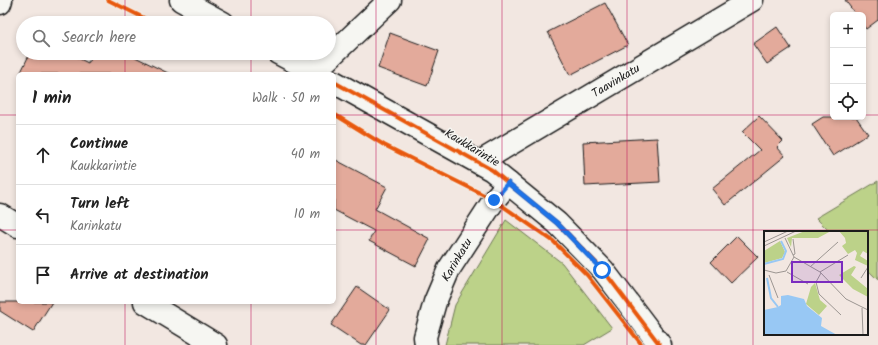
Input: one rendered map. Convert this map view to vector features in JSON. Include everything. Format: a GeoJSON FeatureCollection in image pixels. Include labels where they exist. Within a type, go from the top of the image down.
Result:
{"type":"FeatureCollection","features":[{"type":"Feature","properties":{"kind":"street"},"geometry":{"type":"LineString","coordinates":[[181,0],[210,16]]}},
{"type":"Feature","properties":{"kind":"street"},"geometry":{"type":"LineString","coordinates":[[336,53],[390,0]]}},
{"type":"Feature","properties":{"kind":"street","name":"Taavinkatu"},"geometry":{"type":"LineString","coordinates":[[480,162],[752,0]]}},
{"type":"Feature","properties":{"kind":"street"},"geometry":{"type":"LineString","coordinates":[[291,60],[314,72]]}},
{"type":"Feature","properties":{"kind":"street"},"geometry":{"type":"LineString","coordinates":[[317,72],[329,60]]}},
{"type":"Feature","properties":{"kind":"street","name":"Kaukkarintie"},"geometry":{"type":"LineString","coordinates":[[336,83],[492,170],[557,223],[602,270],[660,345]]}},
{"type":"Feature","properties":{"kind":"street","name":"Karinkatu"},"geometry":{"type":"LineString","coordinates":[[426,345],[425,337],[435,302],[450,269],[494,200],[508,183]]}},
{"type":"Feature","properties":{"kind":"street"},"geometry":{"type":"LineString","coordinates":[[0,215],[16,225]]}},
{"type":"Feature","properties":{"kind":"street"},"geometry":{"type":"LineString","coordinates":[[147,304],[216,345]]}},
{"type":"Feature","properties":{"kind":"green space"},"geometry":{"type":"Polygon","coordinates":[[[878,181],[878,280],[868,270],[868,231],[829,231],[816,218],[878,181]]]}},
{"type":"Feature","properties":{"kind":"green space"},"geometry":{"type":"Polygon","coordinates":[[[506,220],[562,263],[612,328],[584,345],[445,345],[455,305],[506,220]]]}},
{"type":"Feature","properties":{"kind":"building"},"geometry":{"type":"Polygon","coordinates":[[[845,0],[878,0],[878,20],[866,29],[866,12],[854,12],[845,0]]]}},
{"type":"Feature","properties":{"kind":"building"},"geometry":{"type":"Polygon","coordinates":[[[605,3],[628,45],[570,75],[548,32],[605,3]]]}},
{"type":"Feature","properties":{"kind":"building"},"geometry":{"type":"Polygon","coordinates":[[[777,27],[791,48],[767,64],[753,44],[777,27]]]}},
{"type":"Feature","properties":{"kind":"building"},"geometry":{"type":"Polygon","coordinates":[[[390,33],[439,51],[427,86],[378,68],[390,33]]]}},
{"type":"Feature","properties":{"kind":"building"},"geometry":{"type":"Polygon","coordinates":[[[27,60],[82,60],[88,63],[90,60],[141,60],[166,72],[21,72],[27,60]]]}},
{"type":"Feature","properties":{"kind":"building"},"geometry":{"type":"Polygon","coordinates":[[[759,116],[783,141],[777,147],[785,156],[725,205],[712,189],[760,150],[742,132],[759,116]]]}},
{"type":"Feature","properties":{"kind":"building"},"geometry":{"type":"Polygon","coordinates":[[[823,117],[830,117],[830,120],[858,120],[868,134],[833,156],[812,124],[823,117]]]}},
{"type":"Feature","properties":{"kind":"building"},"geometry":{"type":"Polygon","coordinates":[[[657,138],[660,182],[585,186],[583,142],[657,138]]]}},
{"type":"Feature","properties":{"kind":"building"},"geometry":{"type":"Polygon","coordinates":[[[336,160],[387,187],[375,209],[430,239],[416,266],[369,241],[374,231],[336,211],[336,160]]]}},
{"type":"Feature","properties":{"kind":"building"},"geometry":{"type":"Polygon","coordinates":[[[737,236],[758,257],[731,283],[711,262],[737,236]]]}},
{"type":"Feature","properties":{"kind":"building"},"geometry":{"type":"Polygon","coordinates":[[[357,287],[390,310],[366,345],[361,345],[331,325],[357,287]]]}},
{"type":"Feature","properties":{"kind":"building"},"geometry":{"type":"Polygon","coordinates":[[[0,302],[16,302],[16,304],[51,304],[33,332],[0,311],[0,302]]]}},
{"type":"Feature","properties":{"kind":"cycle path"},"geometry":{"type":"LineString","coordinates":[[108,0],[140,16]]}},
{"type":"Feature","properties":{"kind":"cycle path"},"geometry":{"type":"LineString","coordinates":[[336,83],[492,170],[557,223],[603,270],[660,345]]}},
{"type":"Feature","properties":{"kind":"cycle path"},"geometry":{"type":"LineString","coordinates":[[336,115],[384,145],[494,200],[553,241],[587,275],[642,345]]}},
{"type":"Feature","properties":{"kind":"route"},"geometry":{"type":"LineString","coordinates":[[494,200],[508,183],[557,223],[602,270]]}}]}
